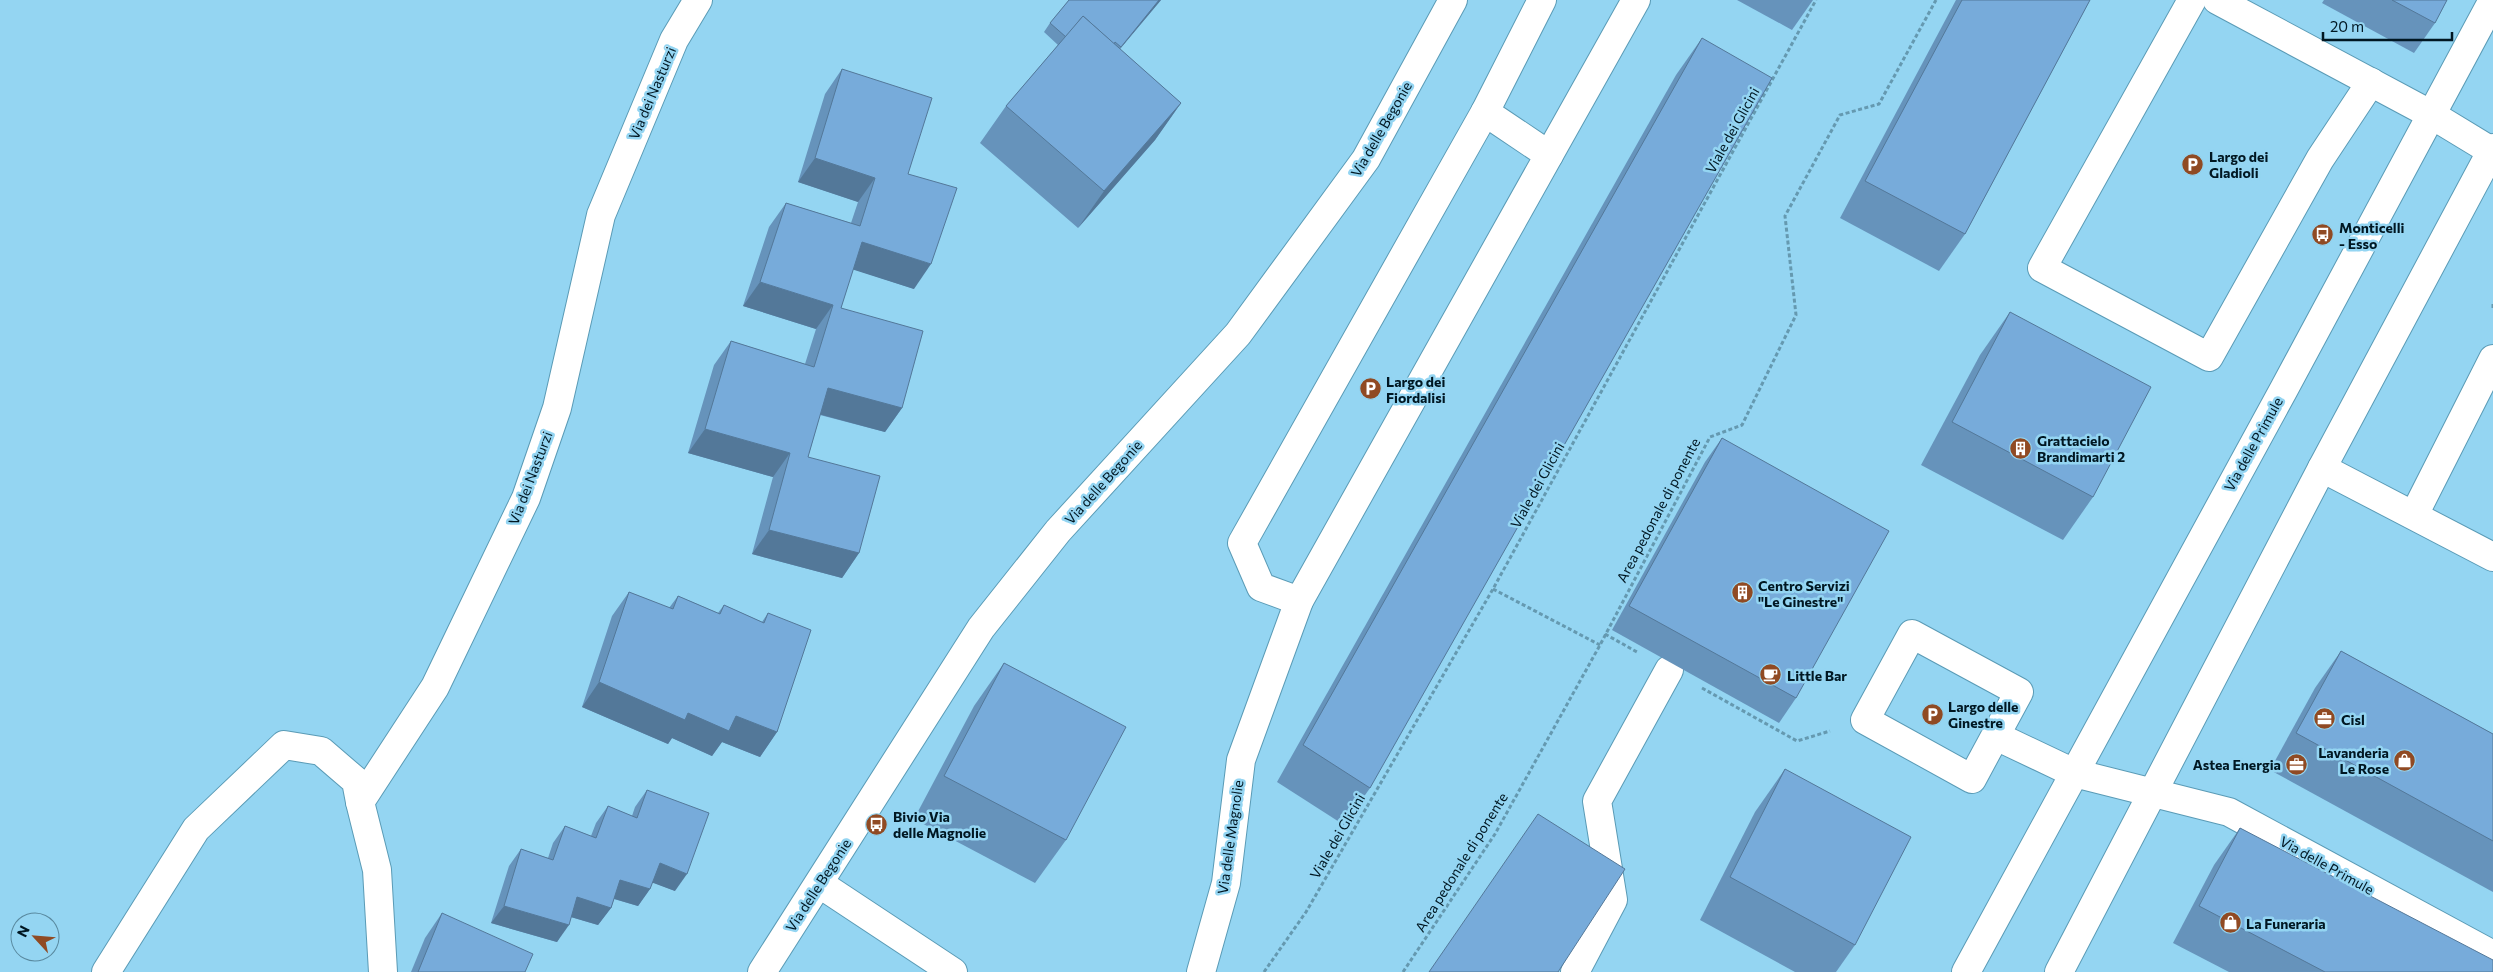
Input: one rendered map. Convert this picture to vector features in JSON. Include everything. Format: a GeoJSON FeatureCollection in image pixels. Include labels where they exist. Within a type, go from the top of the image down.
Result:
{"type":"FeatureCollection","features":[{"type":"Feature","properties":{"kind":"street","name":"Via dei Nasturzi"},"geometry":{"type":"LineString","coordinates":[[360,802],[435,686],[526,498],[557,408],[601,215],[674,40],[698,0]]}},
{"type":"Feature","properties":{"kind":"street","name":"Via delle Begonie"},"geometry":{"type":"LineString","coordinates":[[762,972],[820,884],[980,628],[1058,531],[1238,334],[1366,159],[1453,0]]}},
{"type":"Feature","properties":{"kind":"street"},"geometry":{"type":"LineString","coordinates":[[1542,0],[1485,112],[1242,543],[1261,587],[1299,602],[1636,0]]}},
{"type":"Feature","properties":{"kind":"street"},"geometry":{"type":"LineString","coordinates":[[2192,0],[2042,268],[2209,357],[2320,159],[2371,82]]}},
{"type":"Feature","properties":{"kind":"street"},"geometry":{"type":"LineString","coordinates":[[2059,972],[2322,468],[2492,150],[2432,115],[2217,0]]}},
{"type":"Feature","properties":{"kind":"street","name":"Via delle Primule"},"geometry":{"type":"LineString","coordinates":[[1966,972],[2493,0]]}},
{"type":"Feature","properties":{"kind":"street"},"geometry":{"type":"LineString","coordinates":[[1485,112],[1548,155]]}},
{"type":"Feature","properties":{"kind":"street"},"geometry":{"type":"LineString","coordinates":[[2414,515],[2493,359]]}},
{"type":"Feature","properties":{"kind":"street"},"geometry":{"type":"LineString","coordinates":[[2322,468],[2493,557]]}},
{"type":"Feature","properties":{"kind":"street","name":"Via delle Magnolie"},"geometry":{"type":"LineString","coordinates":[[1201,972],[1226,882],[1241,760],[1299,602]]}},
{"type":"Feature","properties":{"kind":"street"},"geometry":{"type":"LineString","coordinates":[[1912,634],[2019,692],[1996,736],[1972,779],[1865,720],[1912,634]]}},
{"type":"Feature","properties":{"kind":"street"},"geometry":{"type":"LineString","coordinates":[[1575,972],[1612,900],[1597,801],[1669,670]]}},
{"type":"Feature","properties":{"kind":"street"},"geometry":{"type":"LineString","coordinates":[[1996,736],[2074,773]]}},
{"type":"Feature","properties":{"kind":"street"},"geometry":{"type":"LineString","coordinates":[[106,972],[196,829],[284,745],[322,751],[356,782],[377,870],[383,972]]}},
{"type":"Feature","properties":{"kind":"street","name":"Via delle Primule"},"geometry":{"type":"LineString","coordinates":[[2074,773],[2228,812],[2493,956]]}},
{"type":"Feature","properties":{"kind":"street"},"geometry":{"type":"LineString","coordinates":[[820,884],[953,972]]}},
{"type":"Feature","properties":{"kind":"path","name":"Viale dei Glicini"},"geometry":{"type":"LineString","coordinates":[[1264,972],[1306,912],[1493,589],[1816,0]]}},
{"type":"Feature","properties":{"kind":"path","name":"Area pedonale di ponente"},"geometry":{"type":"LineString","coordinates":[[1403,972],[1494,834],[1600,645],[1710,437],[1742,425],[1796,315],[1785,216],[1840,115],[1879,104],[1936,0]]}},
{"type":"Feature","properties":{"kind":"path"},"geometry":{"type":"LineString","coordinates":[[1493,589],[1600,645]]}},
{"type":"Feature","properties":{"kind":"building"},"geometry":{"type":"Polygon","coordinates":[[[1069,0],[1159,0],[1121,47],[1115,42],[1114,44],[1083,16],[1066,37],[1050,23],[1069,0]]]}},
{"type":"Feature","properties":{"kind":"building"},"geometry":{"type":"Polygon","coordinates":[[[1962,0],[2090,0],[1965,234],[1865,181],[1962,0]]]}},
{"type":"Feature","properties":{"kind":"building"},"geometry":{"type":"Polygon","coordinates":[[[2392,0],[2447,0],[2435,23],[2392,0]]]}},
{"type":"Feature","properties":{"kind":"building"},"geometry":{"type":"Polygon","coordinates":[[[1083,16],[1181,103],[1104,191],[1006,106],[1083,16]]]}},
{"type":"Feature","properties":{"kind":"building"},"geometry":{"type":"Polygon","coordinates":[[[1702,38],[1772,78],[1370,788],[1303,745],[1702,38]]]}},
{"type":"Feature","properties":{"kind":"building"},"geometry":{"type":"Polygon","coordinates":[[[842,69],[932,98],[908,174],[957,188],[931,264],[862,242],[841,308],[923,331],[902,408],[828,388],[808,457],[880,476],[859,553],[769,530],[790,453],[705,429],[731,341],[814,367],[833,305],[760,282],[786,203],[860,226],[875,178],[815,158],[842,69]]]}},
{"type":"Feature","properties":{"kind":"building"},"geometry":{"type":"Polygon","coordinates":[[[2010,312],[2151,387],[2093,497],[1952,422],[2010,312]]]}},
{"type":"Feature","properties":{"kind":"building","name":"Centro Servizi \"Le Ginestre\""},"geometry":{"type":"Polygon","coordinates":[[[1722,438],[1889,531],[1796,698],[1629,606],[1722,438]]]}},
{"type":"Feature","properties":{"kind":"building"},"geometry":{"type":"Polygon","coordinates":[[[629,592],[673,609],[678,596],[720,614],[724,605],[764,623],[768,613],[811,630],[777,732],[736,716],[729,731],[688,713],[685,720],[599,682],[629,592]]]}},
{"type":"Feature","properties":{"kind":"building"},"geometry":{"type":"Polygon","coordinates":[[[2341,651],[2493,734],[2493,841],[2296,733],[2341,651]]]}},
{"type":"Feature","properties":{"kind":"building"},"geometry":{"type":"Polygon","coordinates":[[[1004,663],[1126,727],[1066,840],[944,776],[1004,663]]]}},
{"type":"Feature","properties":{"kind":"building"},"geometry":{"type":"Polygon","coordinates":[[[1785,769],[1911,837],[1855,945],[1730,877],[1785,769]]]}},
{"type":"Feature","properties":{"kind":"building"},"geometry":{"type":"Polygon","coordinates":[[[647,790],[709,813],[687,874],[660,863],[650,889],[620,880],[611,908],[577,897],[569,925],[504,906],[521,849],[553,860],[565,826],[596,838],[608,806],[637,818],[647,790]]]}},
{"type":"Feature","properties":{"kind":"building"},"geometry":{"type":"Polygon","coordinates":[[[1538,814],[1625,869],[1558,972],[1429,972],[1538,814]]]}},
{"type":"Feature","properties":{"kind":"building"},"geometry":{"type":"Polygon","coordinates":[[[2240,828],[2493,960],[2493,972],[2325,972],[2199,906],[2240,828]]]}},
{"type":"Feature","properties":{"kind":"building"},"geometry":{"type":"Polygon","coordinates":[[[442,913],[533,954],[525,972],[418,972],[442,913]]]}},
{"type":"Feature","properties":{"kind":"place","name":"Largo dei Gladioli"},"geometry":{"type":"Point","coordinates":[2193,164]}},
{"type":"Feature","properties":{"kind":"place","name":"Monticelli - Esso"},"geometry":{"type":"Point","coordinates":[2323,235]}},
{"type":"Feature","properties":{"kind":"place","name":"Largo dei Fiordalisi"},"geometry":{"type":"Point","coordinates":[1370,389]}},
{"type":"Feature","properties":{"kind":"place","name":"Grattacielo Brandimarti 2"},"geometry":{"type":"Point","coordinates":[2021,448]}},
{"type":"Feature","properties":{"kind":"place","name":"Centro Servizi \"Le Ginestre\""},"geometry":{"type":"Point","coordinates":[1742,593]}},
{"type":"Feature","properties":{"kind":"place","name":"Little Bar"},"geometry":{"type":"Point","coordinates":[1771,675]}},
{"type":"Feature","properties":{"kind":"place","name":"Largo delle Ginestre"},"geometry":{"type":"Point","coordinates":[1932,714]}},
{"type":"Feature","properties":{"kind":"place","name":"Cisl"},"geometry":{"type":"Point","coordinates":[2325,719]}},
{"type":"Feature","properties":{"kind":"place","name":"Lavanderia Le Rose"},"geometry":{"type":"Point","coordinates":[2405,760]}},
{"type":"Feature","properties":{"kind":"place","name":"Astea Energia"},"geometry":{"type":"Point","coordinates":[2297,764]}},
{"type":"Feature","properties":{"kind":"place","name":"Bivio Via delle Magnolie"},"geometry":{"type":"Point","coordinates":[877,824]}},
{"type":"Feature","properties":{"kind":"place","name":"La Funeraria"},"geometry":{"type":"Point","coordinates":[2230,923]}}]}
